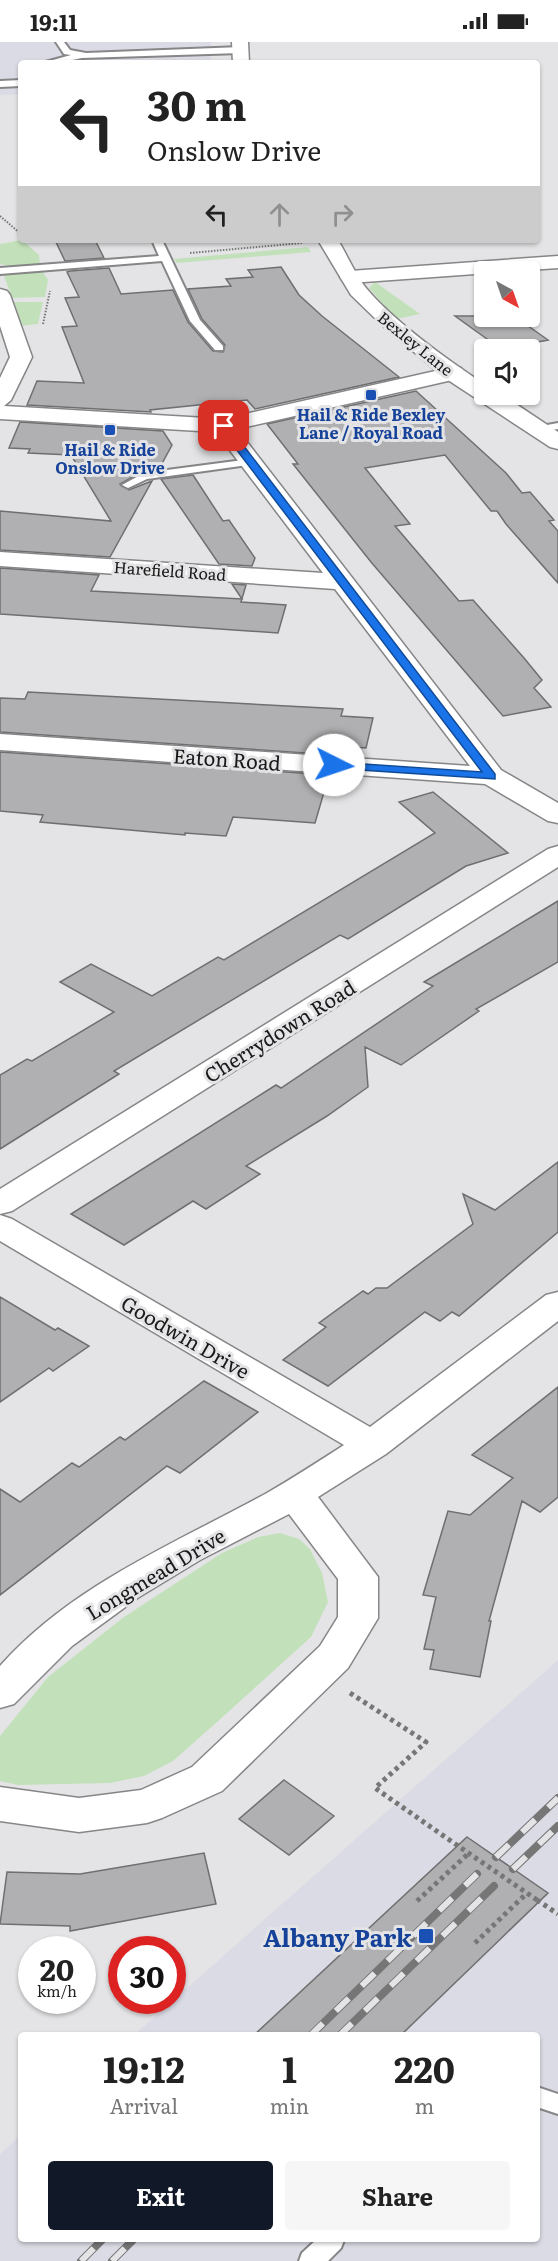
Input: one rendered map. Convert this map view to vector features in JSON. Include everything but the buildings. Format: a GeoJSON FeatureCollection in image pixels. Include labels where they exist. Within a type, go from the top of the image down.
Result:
{"type":"FeatureCollection","features":[{"type":"Feature","properties":{"kind":"street","name":"Bexley Lane"},"geometry":{"type":"LineString","coordinates":[[329,243],[371,305],[453,373],[549,428],[558,442]]}},
{"type":"Feature","properties":{"kind":"street"},"geometry":{"type":"LineString","coordinates":[[350,277],[558,262]]}},
{"type":"Feature","properties":{"kind":"street"},"geometry":{"type":"LineString","coordinates":[[0,296],[21,357],[0,400]]}},
{"type":"Feature","properties":{"kind":"street"},"geometry":{"type":"LineString","coordinates":[[0,412],[224,426],[453,373]]}},
{"type":"Feature","properties":{"kind":"street"},"geometry":{"type":"LineString","coordinates":[[224,426],[491,776],[558,815]]}},
{"type":"Feature","properties":{"kind":"street","name":"Harefield Road"},"geometry":{"type":"LineString","coordinates":[[0,559],[341,582]]}},
{"type":"Feature","properties":{"kind":"street","name":"Eaton Road"},"geometry":{"type":"LineString","coordinates":[[0,741],[491,776]]}},
{"type":"Feature","properties":{"kind":"street","name":"Cherrydown Road"},"geometry":{"type":"LineString","coordinates":[[0,1204],[558,855]]}},
{"type":"Feature","properties":{"kind":"street","name":"Goodwin Drive"},"geometry":{"type":"LineString","coordinates":[[0,1226],[373,1445]]}},
{"type":"Feature","properties":{"kind":"street","name":"Longmead Drive"},"geometry":{"type":"LineString","coordinates":[[0,1693],[17,1672],[89,1610],[171,1558],[295,1494],[373,1445],[558,1303]]}},
{"type":"Feature","properties":{"kind":"street"},"geometry":{"type":"LineString","coordinates":[[0,1804],[79,1815],[147,1806],[207,1779],[320,1673],[334,1657],[358,1618],[358,1577],[295,1494]]}},
{"type":"Feature","properties":{"kind":"lane"},"geometry":{"type":"LineString","coordinates":[[60,42],[67,52],[86,56]]}},
{"type":"Feature","properties":{"kind":"lane"},"geometry":{"type":"LineString","coordinates":[[63,60],[86,56],[241,52]]}},
{"type":"Feature","properties":{"kind":"lane"},"geometry":{"type":"LineString","coordinates":[[0,84],[18,83]]}},
{"type":"Feature","properties":{"kind":"lane"},"geometry":{"type":"LineString","coordinates":[[158,243],[195,321],[219,348]]}},
{"type":"Feature","properties":{"kind":"lane"},"geometry":{"type":"LineString","coordinates":[[0,271],[166,258]]}},
{"type":"Feature","properties":{"kind":"lane"},"geometry":{"type":"LineString","coordinates":[[128,485],[144,476],[251,462]]}},
{"type":"Feature","properties":{"kind":"lane"},"geometry":{"type":"LineString","coordinates":[[540,2098],[558,2104]]}},
{"type":"Feature","properties":{"kind":"lane"},"geometry":{"type":"LineString","coordinates":[[311,2261],[330,2242]]}},
{"type":"Feature","properties":{"kind":"path"},"geometry":{"type":"LineString","coordinates":[[0,216],[18,231]]}},
{"type":"Feature","properties":{"kind":"path"},"geometry":{"type":"LineString","coordinates":[[166,258],[175,254],[304,243]]}},
{"type":"Feature","properties":{"kind":"path"},"geometry":{"type":"LineString","coordinates":[[21,357],[30,352],[42,326],[53,280],[46,267]]}},
{"type":"Feature","properties":{"kind":"path"},"geometry":{"type":"LineString","coordinates":[[320,1673],[426,1742],[375,1788],[558,1914]]}},
{"type":"Feature","properties":{"kind":"path"},"geometry":{"type":"LineString","coordinates":[[417,1901],[469,1853]]}},
{"type":"Feature","properties":{"kind":"path"},"geometry":{"type":"LineString","coordinates":[[475,1942],[527,1893]]}},
{"type":"Feature","properties":{"kind":"shaded area"},"geometry":{"type":"Polygon","coordinates":[[[0,42],[211,42],[211,60],[18,60],[18,94],[0,95],[0,42]]]}},
{"type":"Feature","properties":{"kind":"shaded area"},"geometry":{"type":"Polygon","coordinates":[[[558,1660],[558,2261],[0,2261],[0,2154],[18,2138],[18,2242],[540,2242],[540,2032],[137,2032],[158,2014],[186,2014],[186,1989],[558,1660]]]}},
{"type":"Feature","properties":{"kind":"green space"},"geometry":{"type":"Polygon","coordinates":[[[18,241],[18,243],[25,243],[39,255],[40,265],[0,264],[0,244],[18,241]]]}},
{"type":"Feature","properties":{"kind":"green space"},"geometry":{"type":"Polygon","coordinates":[[[308,247],[311,252],[177,263],[174,259],[308,247]]]}},
{"type":"Feature","properties":{"kind":"green space"},"geometry":{"type":"Polygon","coordinates":[[[42,271],[48,280],[45,297],[12,298],[4,276],[12,273],[42,271]]]}},
{"type":"Feature","properties":{"kind":"green space"},"geometry":{"type":"Polygon","coordinates":[[[375,282],[420,314],[396,319],[369,288],[375,282]]]}},
{"type":"Feature","properties":{"kind":"green space"},"geometry":{"type":"Polygon","coordinates":[[[13,302],[43,302],[38,324],[19,326],[13,302]]]}},
{"type":"Feature","properties":{"kind":"green space"},"geometry":{"type":"Polygon","coordinates":[[[280,1533],[299,1539],[310,1549],[322,1573],[328,1602],[311,1637],[216,1723],[173,1761],[144,1776],[110,1783],[18,1785],[0,1781],[0,1736],[48,1677],[124,1617],[222,1553],[258,1537],[280,1533]]]}},
{"type":"Feature","properties":{"kind":"railway"},"geometry":{"type":"LineString","coordinates":[[496,1857],[558,1798]]}},
{"type":"Feature","properties":{"kind":"railway"},"geometry":{"type":"LineString","coordinates":[[513,1869],[558,1826]]}},
{"type":"Feature","properties":{"kind":"railway"},"geometry":{"type":"LineString","coordinates":[[314,2032],[477,1874]]}},
{"type":"Feature","properties":{"kind":"railway"},"geometry":{"type":"LineString","coordinates":[[343,2032],[494,1886]]}},
{"type":"Feature","properties":{"kind":"railway"},"geometry":{"type":"LineString","coordinates":[[81,2261],[100,2242]]}},
{"type":"Feature","properties":{"kind":"railway"},"geometry":{"type":"LineString","coordinates":[[112,2261],[131,2242]]}},
{"type":"Feature","properties":{"kind":"place","name":"Hail & Ride Bexley Lane / Royal Road"},"geometry":{"type":"Point","coordinates":[371,395]}},
{"type":"Feature","properties":{"kind":"place","name":"Hail & Ride Onslow Drive"},"geometry":{"type":"Point","coordinates":[110,430]}},
{"type":"Feature","properties":{"kind":"place","name":"Albany Park"},"geometry":{"type":"Point","coordinates":[426,1936]}},
{"type":"Feature","properties":{"kind":"route"},"geometry":{"type":"LineString","coordinates":[[224,426],[491,776],[334,765]]}}]}
